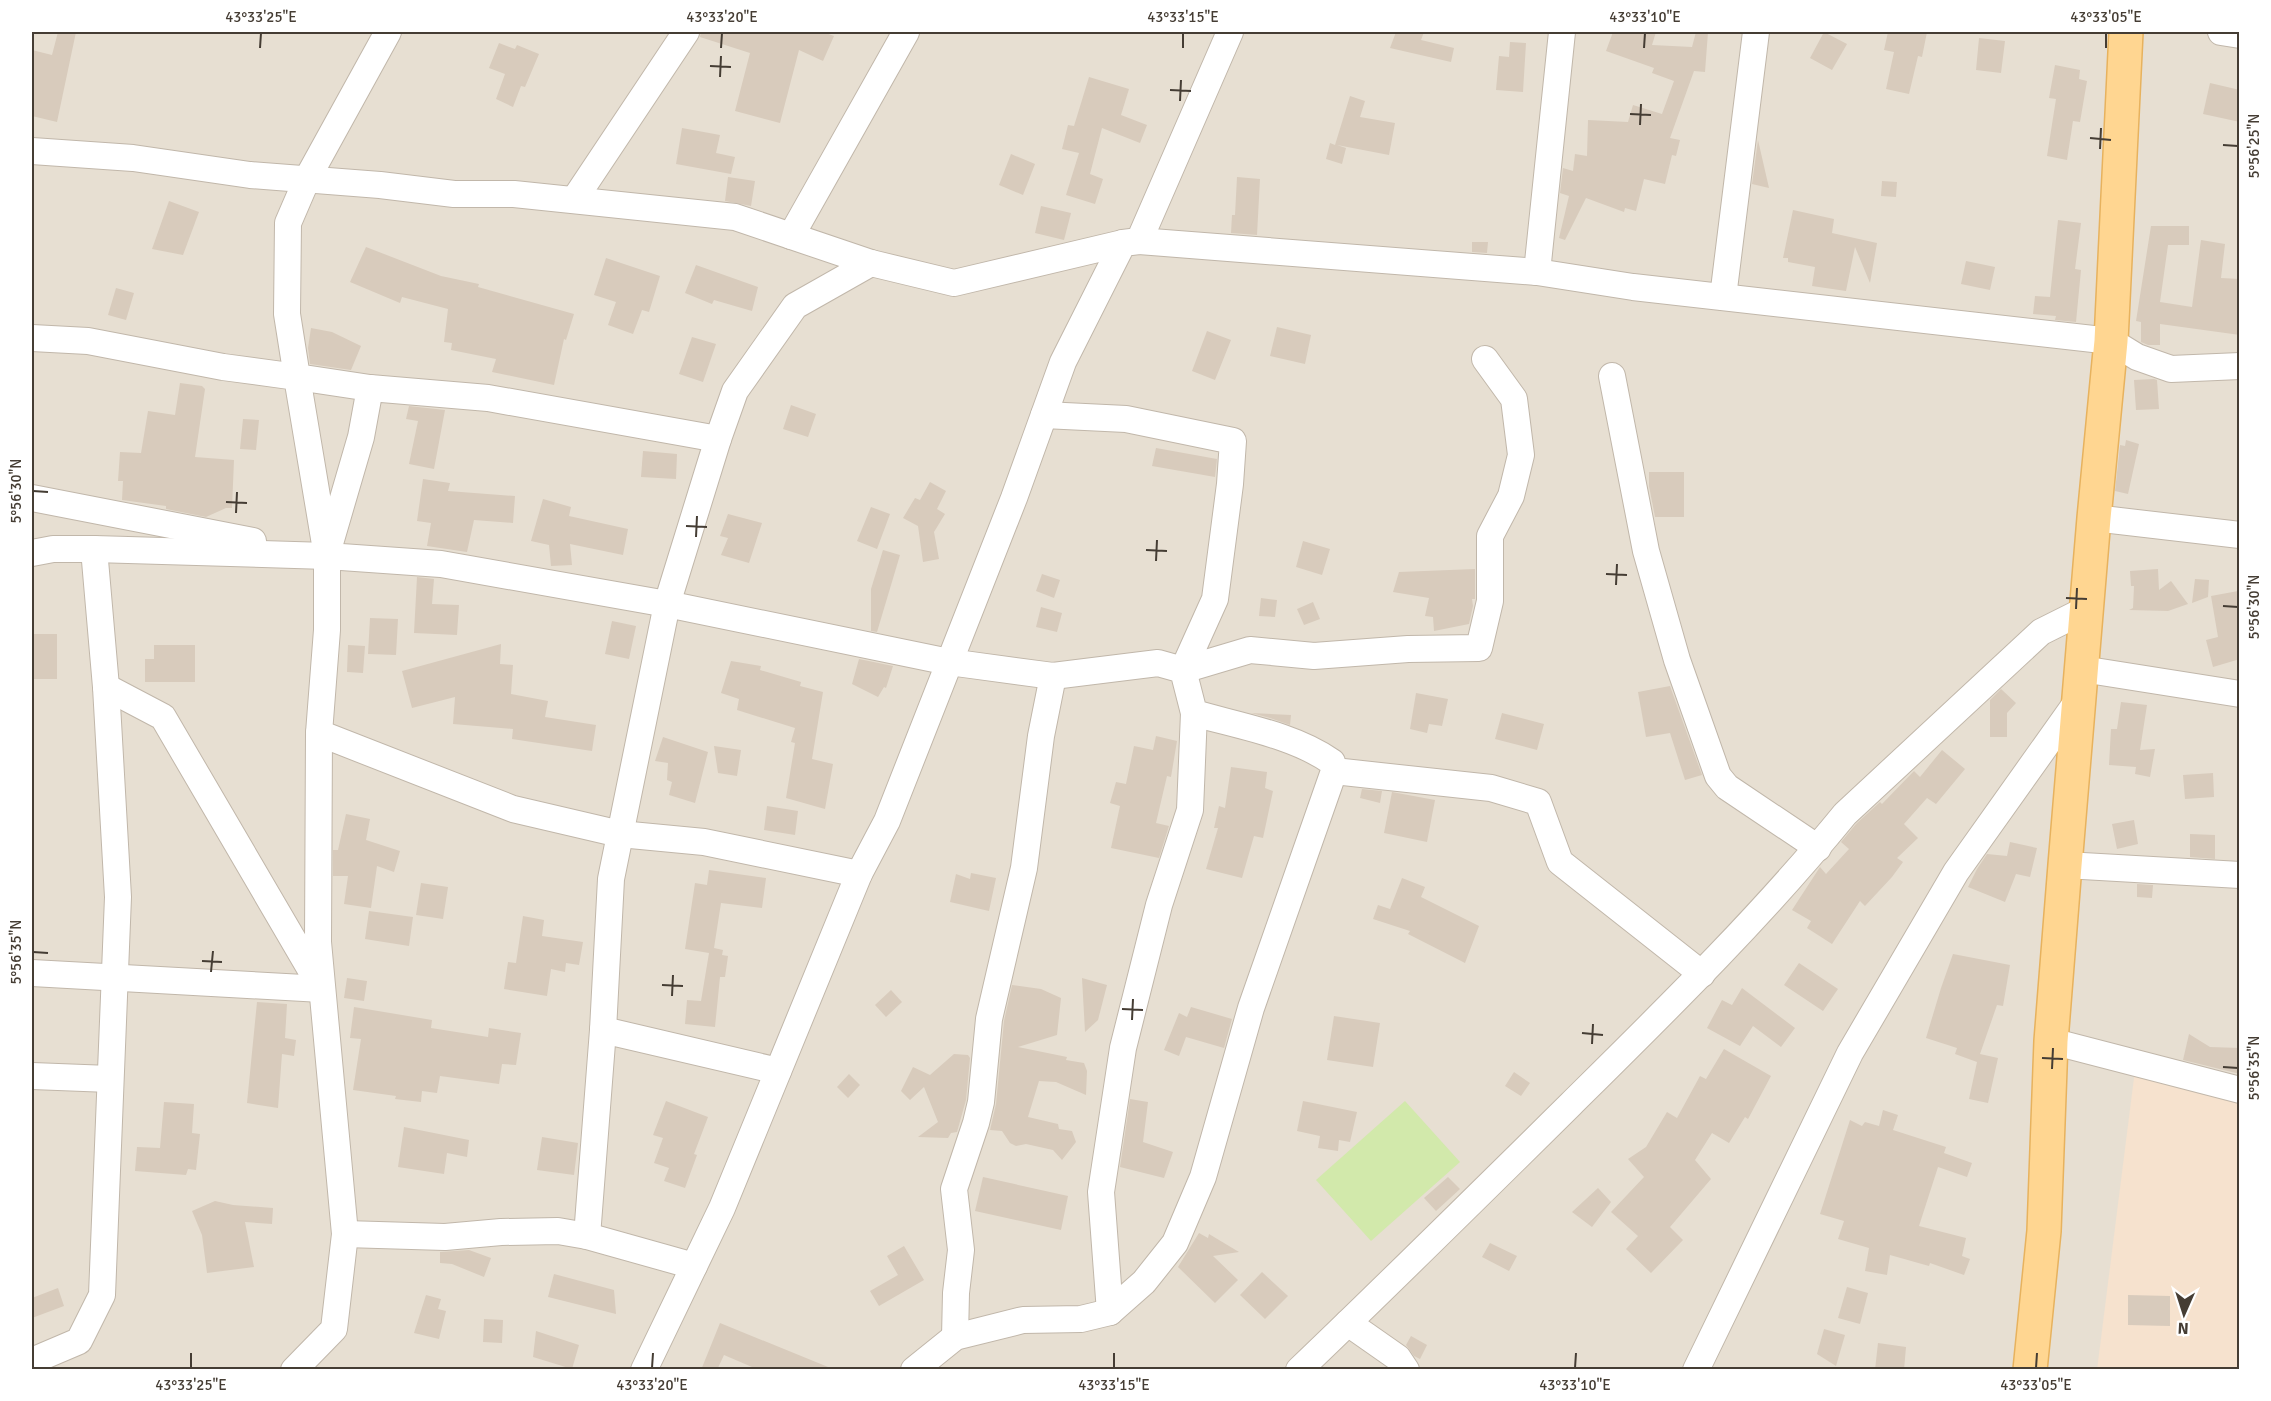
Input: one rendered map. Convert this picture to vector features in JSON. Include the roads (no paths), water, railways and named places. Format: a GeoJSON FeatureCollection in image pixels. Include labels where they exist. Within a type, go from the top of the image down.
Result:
{"type":"FeatureCollection","features":[{"type":"Feature","properties":{"kind":"main road"},"geometry":{"type":"LineString","coordinates":[[2030,1370],[2044,1231],[2051,1041],[2094,518],[2111,341],[2126,32]]}},
{"type":"Feature","properties":{"kind":"street"},"geometry":{"type":"LineString","coordinates":[[294,1370],[334,1329],[345,1234],[318,942],[320,733],[327,630],[327,556],[287,314],[288,223],[307,179],[388,32]]}},
{"type":"Feature","properties":{"kind":"street"},"geometry":{"type":"LineString","coordinates":[[574,200],[686,32]]}},
{"type":"Feature","properties":{"kind":"street"},"geometry":{"type":"LineString","coordinates":[[791,236],[906,32]]}},
{"type":"Feature","properties":{"kind":"street"},"geometry":{"type":"LineString","coordinates":[[644,1370],[722,1208],[859,874],[887,821],[1014,498],[1063,362],[1131,242],[1230,32]]}},
{"type":"Feature","properties":{"kind":"street"},"geometry":{"type":"LineString","coordinates":[[1537,272],[1562,32]]}},
{"type":"Feature","properties":{"kind":"street"},"geometry":{"type":"LineString","coordinates":[[1723,297],[1756,32]]}},
{"type":"Feature","properties":{"kind":"street"},"geometry":{"type":"LineString","coordinates":[[2221,32],[2240,35]]}},
{"type":"Feature","properties":{"kind":"street"},"geometry":{"type":"LineString","coordinates":[[32,151],[133,158],[250,175],[454,194],[514,194],[735,217],[871,263],[954,283],[1131,242],[1537,272],[1723,297],[2111,341],[2138,357],[2171,369],[2240,366]]}},
{"type":"Feature","properties":{"kind":"street"},"geometry":{"type":"LineString","coordinates":[[587,1236],[612,879],[667,604],[735,391],[795,306],[871,263]]}},
{"type":"Feature","properties":{"kind":"street"},"geometry":{"type":"LineString","coordinates":[[32,338],[87,341],[223,367],[370,388],[488,398],[718,439]]}},
{"type":"Feature","properties":{"kind":"street"},"geometry":{"type":"LineString","coordinates":[[32,553],[53,549],[94,549],[327,556],[441,564],[667,604],[949,662],[1053,676],[1158,663],[1183,670],[1250,650],[1314,656],[1408,649],[1479,648],[1490,601],[1490,536],[1511,496],[1521,455],[1514,399],[1485,359]]}},
{"type":"Feature","properties":{"kind":"street"},"geometry":{"type":"LineString","coordinates":[[1612,375],[1646,551],[1677,660],[1718,776],[1727,787],[1818,848]]}},
{"type":"Feature","properties":{"kind":"street"},"geometry":{"type":"LineString","coordinates":[[327,556],[361,437],[370,388]]}},
{"type":"Feature","properties":{"kind":"street"},"geometry":{"type":"LineString","coordinates":[[1044,415],[1126,419],[1233,441],[1230,484],[1215,599],[1183,670],[1194,713],[1190,810],[1159,904],[1123,1048],[1101,1192],[1110,1312]]}},
{"type":"Feature","properties":{"kind":"street"},"geometry":{"type":"LineString","coordinates":[[32,498],[327,556]]}},
{"type":"Feature","properties":{"kind":"street"},"geometry":{"type":"LineString","coordinates":[[2094,518],[2240,535]]}},
{"type":"Feature","properties":{"kind":"street"},"geometry":{"type":"LineString","coordinates":[[32,1361],[79,1341],[102,1295],[118,897],[106,687],[94,549]]}},
{"type":"Feature","properties":{"kind":"street"},"geometry":{"type":"LineString","coordinates":[[1299,1370],[1702,975],[1818,848],[1845,814],[2041,632],[2087,609]]}},
{"type":"Feature","properties":{"kind":"street"},"geometry":{"type":"LineString","coordinates":[[955,1337],[956,1293],[962,1250],[954,1190],[981,1102],[989,1019],[1024,868],[1041,736],[1053,676]]}},
{"type":"Feature","properties":{"kind":"street"},"geometry":{"type":"LineString","coordinates":[[1696,1370],[1850,1053],[1956,872],[2080,684],[2240,694]]}},
{"type":"Feature","properties":{"kind":"street"},"geometry":{"type":"LineString","coordinates":[[106,687],[163,717],[322,989]]}},
{"type":"Feature","properties":{"kind":"street"},"geometry":{"type":"LineString","coordinates":[[914,1370],[955,1337],[1023,1320],[1081,1318],[1110,1312],[1144,1282],[1175,1242],[1203,1177],[1251,1008],[1334,771],[1332,762],[1319,752],[1301,744],[1194,713]]}},
{"type":"Feature","properties":{"kind":"street"},"geometry":{"type":"LineString","coordinates":[[320,733],[513,809],[620,834],[704,842],[859,874]]}},
{"type":"Feature","properties":{"kind":"street"},"geometry":{"type":"LineString","coordinates":[[1334,771],[1491,788],[1538,802],[1560,862],[1702,975]]}},
{"type":"Feature","properties":{"kind":"street"},"geometry":{"type":"LineString","coordinates":[[2065,865],[2240,875]]}},
{"type":"Feature","properties":{"kind":"street"},"geometry":{"type":"LineString","coordinates":[[32,973],[322,989]]}},
{"type":"Feature","properties":{"kind":"street"},"geometry":{"type":"LineString","coordinates":[[603,1030],[778,1071]]}},
{"type":"Feature","properties":{"kind":"street"},"geometry":{"type":"LineString","coordinates":[[2051,1041],[2240,1090]]}},
{"type":"Feature","properties":{"kind":"street"},"geometry":{"type":"LineString","coordinates":[[32,1076],[110,1079]]}},
{"type":"Feature","properties":{"kind":"street"},"geometry":{"type":"LineString","coordinates":[[345,1234],[445,1237],[501,1232],[558,1231],[587,1236],[694,1266]]}},
{"type":"Feature","properties":{"kind":"street"},"geometry":{"type":"LineString","coordinates":[[1348,1323],[1398,1358],[1406,1370]]}}]}
